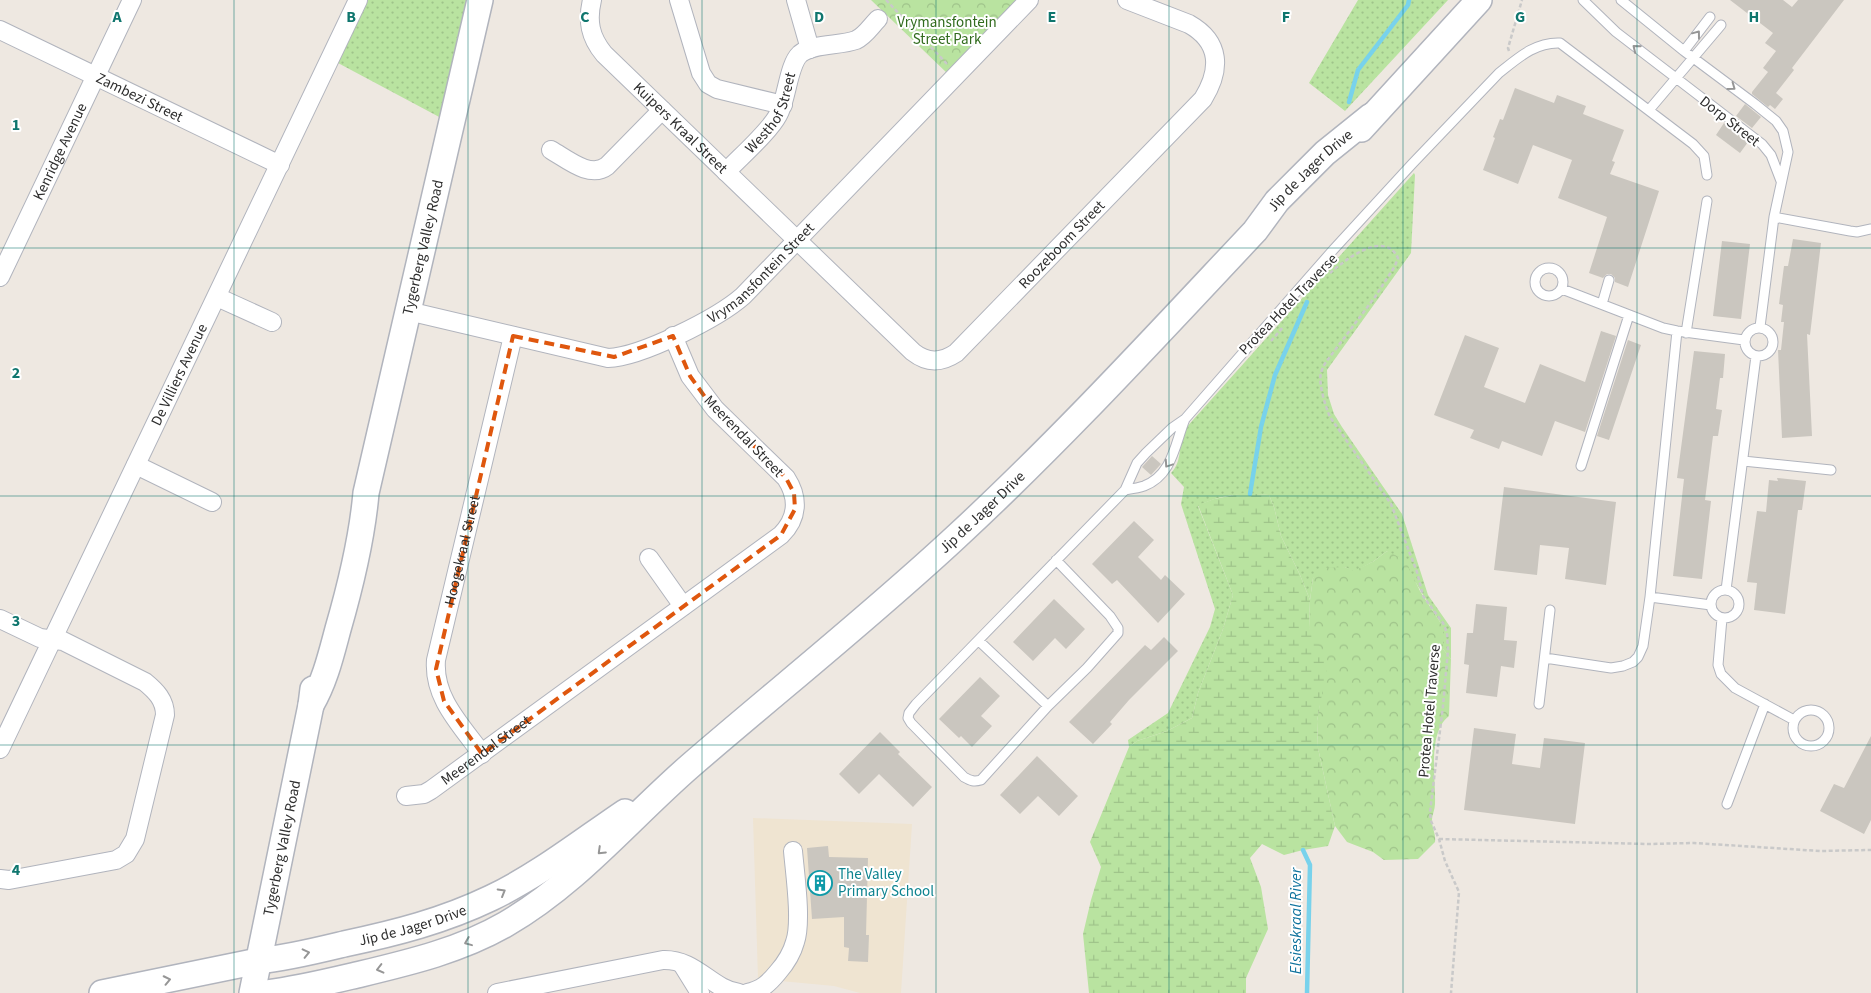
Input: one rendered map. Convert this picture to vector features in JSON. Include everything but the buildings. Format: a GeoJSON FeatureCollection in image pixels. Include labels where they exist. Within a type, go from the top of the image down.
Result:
{"type":"FeatureCollection","features":[{"type":"Feature","properties":{"kind":"main road","name":"Tygerberg Valley Road"},"geometry":{"type":"LineString","coordinates":[[252,993],[311,705],[324,682],[354,572],[364,522],[366,493],[480,0]]}},
{"type":"Feature","properties":{"kind":"main road","name":"Jip de Jager Drive"},"geometry":{"type":"LineString","coordinates":[[267,993],[427,958],[470,942],[504,926],[538,904],[595,857],[687,769],[878,608],[959,535],[1075,422],[1255,231],[1277,201],[1325,153],[1371,116],[1479,0]]}},
{"type":"Feature","properties":{"kind":"main road","name":"Jip de Jager Drive"},"geometry":{"type":"LineString","coordinates":[[102,993],[281,958],[406,930],[458,912],[493,897],[560,857],[687,769]]}},
{"type":"Feature","properties":{"kind":"street","name":"Kenridge Avenue"},"geometry":{"type":"LineString","coordinates":[[0,277],[132,0]]}},
{"type":"Feature","properties":{"kind":"street","name":"De Villiers Avenue"},"geometry":{"type":"LineString","coordinates":[[0,748],[358,0]]}},
{"type":"Feature","properties":{"kind":"street","name":"Kuipers Kraal Street"},"geometry":{"type":"LineString","coordinates":[[592,0],[589,12],[590,27],[599,48],[798,241]]}},
{"type":"Feature","properties":{"kind":"street"},"geometry":{"type":"LineString","coordinates":[[680,0],[701,73],[708,84],[718,89],[783,105]]}},
{"type":"Feature","properties":{"kind":"street"},"geometry":{"type":"LineString","coordinates":[[796,0],[810,49],[856,40],[878,19]]}},
{"type":"Feature","properties":{"kind":"street","name":"Vrymansfontein Street"},"geometry":{"type":"LineString","coordinates":[[408,311],[608,358],[628,355],[708,320],[736,303],[1029,0]]}},
{"type":"Feature","properties":{"kind":"street","name":"Roozeboom Street"},"geometry":{"type":"LineString","coordinates":[[798,241],[921,358],[931,361],[948,358],[956,353],[1208,92],[1214,75],[1216,59],[1209,40],[1198,29],[1189,24],[1127,0]]}},
{"type":"Feature","properties":{"kind":"street","name":"Zambezi Street"},"geometry":{"type":"LineString","coordinates":[[0,30],[280,165]]}},
{"type":"Feature","properties":{"kind":"street","name":"Westhof Street"},"geometry":{"type":"LineString","coordinates":[[726,172],[773,124],[783,105],[795,61],[801,54],[810,49]]}},
{"type":"Feature","properties":{"kind":"street"},"geometry":{"type":"LineString","coordinates":[[551,150],[589,171],[601,170],[662,110]]}},
{"type":"Feature","properties":{"kind":"street"},"geometry":{"type":"LineString","coordinates":[[217,297],[272,322]]}},
{"type":"Feature","properties":{"kind":"street","name":"Hoogekraal Street"},"geometry":{"type":"LineString","coordinates":[[482,754],[440,694],[436,678],[436,660],[513,336]]}},
{"type":"Feature","properties":{"kind":"street","name":"Meerendal Street"},"geometry":{"type":"LineString","coordinates":[[406,796],[424,794],[431,790],[786,530],[793,516],[795,501],[786,478],[705,397],[690,376],[673,336]]}},
{"type":"Feature","properties":{"kind":"street"},"geometry":{"type":"LineString","coordinates":[[136,465],[212,502]]}},
{"type":"Feature","properties":{"kind":"street"},"geometry":{"type":"LineString","coordinates":[[649,558],[683,606]]}},
{"type":"Feature","properties":{"kind":"street"},"geometry":{"type":"LineString","coordinates":[[0,619],[40,638],[63,641],[145,682],[155,690],[165,708],[165,715],[135,839],[126,854],[106,862],[9,880],[0,879]]}},
{"type":"Feature","properties":{"kind":"street"},"geometry":{"type":"LineString","coordinates":[[747,993],[768,989],[796,942],[798,926],[793,850]]}},
{"type":"Feature","properties":{"kind":"street"},"geometry":{"type":"LineString","coordinates":[[497,993],[663,960],[680,962],[723,987],[739,993]]}},
{"type":"Feature","properties":{"kind":"street"},"geometry":{"type":"LineString","coordinates":[[680,962],[700,993]]}},
{"type":"Feature","properties":{"kind":"lane","name":"Dorp Street"},"geometry":{"type":"LineString","coordinates":[[1583,0],[1616,32],[1762,144],[1771,155],[1781,181]]}},
{"type":"Feature","properties":{"kind":"lane","name":"Dorp Street"},"geometry":{"type":"LineString","coordinates":[[1621,0],[1776,121],[1783,131],[1788,152],[1781,181]]}},
{"type":"Feature","properties":{"kind":"lane"},"geometry":{"type":"LineString","coordinates":[[1684,51],[1710,17]]}},
{"type":"Feature","properties":{"kind":"lane"},"geometry":{"type":"LineString","coordinates":[[1649,110],[1721,25]]}},
{"type":"Feature","properties":{"kind":"lane"},"geometry":{"type":"LineString","coordinates":[[1056,560],[1110,616],[1118,628],[1118,633],[981,780],[975,781],[964,777],[911,724],[908,718],[909,713],[916,704],[1056,560],[1125,490],[1137,463],[1172,428],[1185,419],[1280,309],[1406,171],[1499,73],[1519,57],[1548,43],[1560,43],[1699,149],[1706,162],[1707,175]]}},
{"type":"Feature","properties":{"kind":"lane"},"geometry":{"type":"LineString","coordinates":[[1760,327],[1774,217],[1781,181]]}},
{"type":"Feature","properties":{"kind":"lane"},"geometry":{"type":"LineString","coordinates":[[1545,658],[1611,668],[1633,662],[1638,657],[1643,646],[1682,332],[1707,201]]}},
{"type":"Feature","properties":{"kind":"lane"},"geometry":{"type":"LineString","coordinates":[[1774,217],[1857,232],[1871,229]]}},
{"type":"Feature","properties":{"kind":"lane"},"geometry":{"type":"LineString","coordinates":[[1602,304],[1609,280]]}},
{"type":"Feature","properties":{"kind":"lane"},"geometry":{"type":"LineString","coordinates":[[1562,289],[1629,315],[1682,332],[1744,340]]}},
{"type":"Feature","properties":{"kind":"lane"},"geometry":{"type":"LineString","coordinates":[[1581,466],[1629,315]]}},
{"type":"Feature","properties":{"kind":"lane"},"geometry":{"type":"LineString","coordinates":[[1760,327],[1764,328],[1771,335],[1773,344],[1769,352],[1756,356],[1749,352],[1744,340],[1748,332],[1760,327]]}},
{"type":"Feature","properties":{"kind":"lane"},"geometry":{"type":"LineString","coordinates":[[1726,590],[1756,356]]}},
{"type":"Feature","properties":{"kind":"lane"},"geometry":{"type":"LineString","coordinates":[[1125,490],[1144,486],[1155,480],[1167,467],[1174,455],[1177,437],[1185,419]]}},
{"type":"Feature","properties":{"kind":"lane"},"geometry":{"type":"LineString","coordinates":[[1744,461],[1831,470]]}},
{"type":"Feature","properties":{"kind":"lane"},"geometry":{"type":"LineString","coordinates":[[1726,590],[1731,591],[1737,597],[1739,606],[1735,614],[1722,618],[1716,614],[1711,605],[1715,594],[1726,590]]}},
{"type":"Feature","properties":{"kind":"lane"},"geometry":{"type":"LineString","coordinates":[[1650,597],[1711,605]]}},
{"type":"Feature","properties":{"kind":"lane"},"geometry":{"type":"LineString","coordinates":[[1539,704],[1550,610]]}},
{"type":"Feature","properties":{"kind":"lane"},"geometry":{"type":"LineString","coordinates":[[1722,618],[1718,665],[1721,674],[1735,688],[1794,720]]}},
{"type":"Feature","properties":{"kind":"lane"},"geometry":{"type":"LineString","coordinates":[[978,641],[1048,706]]}},
{"type":"Feature","properties":{"kind":"lane"},"geometry":{"type":"LineString","coordinates":[[1727,804],[1765,704]]}},
{"type":"Feature","properties":{"kind":"lane"},"geometry":{"type":"LineString","coordinates":[[1817,711],[1825,717],[1827,722],[1826,737],[1813,746],[1802,744],[1795,736],[1794,720],[1801,712],[1817,711]]}},
{"type":"Feature","properties":{"kind":"path"},"geometry":{"type":"LineString","coordinates":[[886,0],[958,74]]}},
{"type":"Feature","properties":{"kind":"path"},"geometry":{"type":"LineString","coordinates":[[1510,53],[1508,48],[1522,0]]}},
{"type":"Feature","properties":{"kind":"path","name":"Protea Hotel Traverse"},"geometry":{"type":"LineString","coordinates":[[1327,276],[1346,260],[1367,249],[1387,247],[1393,250],[1398,258],[1394,269],[1375,297],[1326,362],[1320,379],[1326,410],[1391,504],[1398,520],[1404,543],[1417,572],[1423,596],[1443,622],[1447,633],[1448,650],[1443,706],[1430,802],[1431,820],[1445,861],[1458,888],[1459,896],[1451,993]]}},
{"type":"Feature","properties":{"kind":"path","name":"Protea Hotel Traverse"},"geometry":{"type":"LineString","coordinates":[[1268,344],[1286,322]]}},
{"type":"Feature","properties":{"kind":"path"},"geometry":{"type":"LineString","coordinates":[[1439,839],[1648,844],[1694,843],[1820,851],[1871,850]]}},
{"type":"Feature","properties":{"kind":"highlighted area"},"geometry":{"type":"Polygon","coordinates":[[[513,336],[614,357],[673,336],[690,376],[705,397],[786,478],[794,493],[795,509],[781,535],[482,754],[444,701],[436,669],[513,336]]]}},
{"type":"Feature","properties":{"kind":"shaded area"},"geometry":{"type":"Polygon","coordinates":[[[753,818],[912,824],[901,993],[860,993],[834,986],[758,979],[753,818]]]}},
{"type":"Feature","properties":{"kind":"green space"},"geometry":{"type":"Polygon","coordinates":[[[368,0],[471,0],[443,119],[338,63],[368,0]]]}},
{"type":"Feature","properties":{"kind":"green space","name":"Vrymansfontein Street Park"},"geometry":{"type":"Polygon","coordinates":[[[871,0],[1019,0],[948,74],[871,0]]]}},
{"type":"Feature","properties":{"kind":"green space"},"geometry":{"type":"Polygon","coordinates":[[[1358,0],[1448,0],[1345,111],[1309,83],[1358,0]]]}},
{"type":"Feature","properties":{"kind":"green space"},"geometry":{"type":"Polygon","coordinates":[[[1414,173],[1411,253],[1327,370],[1328,395],[1334,414],[1342,427],[1402,514],[1428,595],[1451,628],[1451,659],[1443,649],[1440,622],[1416,583],[1387,551],[1354,572],[1345,567],[1313,578],[1310,600],[1281,536],[1269,495],[1241,494],[1215,499],[1198,506],[1233,595],[1223,629],[1198,693],[1192,718],[1167,731],[1137,741],[1129,747],[1128,740],[1168,713],[1210,627],[1215,609],[1181,504],[1184,487],[1171,473],[1179,458],[1184,430],[1414,173]]]}},
{"type":"Feature","properties":{"kind":"green space"},"geometry":{"type":"Polygon","coordinates":[[[1244,493],[1269,495],[1281,536],[1310,600],[1309,628],[1328,662],[1317,721],[1318,748],[1335,826],[1328,846],[1284,855],[1262,844],[1250,858],[1261,887],[1268,929],[1246,978],[1246,993],[1089,993],[1083,934],[1101,867],[1090,842],[1129,747],[1137,741],[1167,731],[1192,718],[1198,693],[1223,629],[1233,595],[1198,505],[1214,499],[1244,493]]]}},
{"type":"Feature","properties":{"kind":"green space"},"geometry":{"type":"Polygon","coordinates":[[[1387,551],[1405,560],[1420,591],[1440,622],[1443,629],[1443,649],[1451,659],[1449,716],[1442,724],[1435,744],[1435,804],[1432,826],[1435,842],[1418,859],[1384,860],[1373,852],[1347,842],[1335,826],[1318,748],[1317,721],[1320,703],[1309,628],[1313,578],[1323,568],[1345,567],[1354,571],[1374,561],[1387,551]]]}},
{"type":"Feature","properties":{"kind":"waterway","name":"Elsieskraal River"},"geometry":{"type":"LineString","coordinates":[[1349,102],[1358,70],[1408,5],[1409,0]]}},
{"type":"Feature","properties":{"kind":"waterway","name":"Elsieskraal River"},"geometry":{"type":"LineString","coordinates":[[1250,494],[1261,427],[1275,375],[1307,302]]}},
{"type":"Feature","properties":{"kind":"waterway","name":"Elsieskraal River"},"geometry":{"type":"LineString","coordinates":[[1303,850],[1310,865],[1307,993]]}},
{"type":"Feature","properties":{"kind":"place","name":"The Valley Primary School"},"geometry":{"type":"Point","coordinates":[820,883]}}]}
